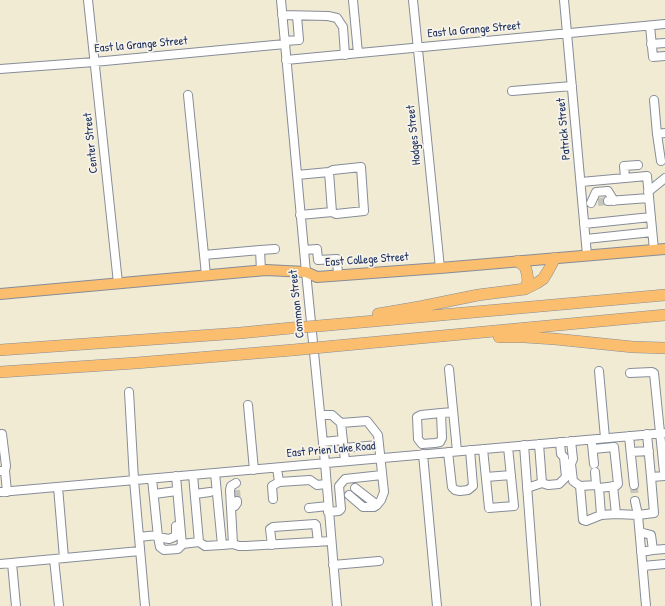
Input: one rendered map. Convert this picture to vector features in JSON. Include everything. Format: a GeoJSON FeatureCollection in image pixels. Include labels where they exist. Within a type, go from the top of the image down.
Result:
{"type":"FeatureCollection","features":[{"type":"Feature","properties":{"kind":"highway"},"geometry":{"type":"LineString","coordinates":[[335,325],[356,318],[478,295],[525,289],[543,279],[555,258]]}},
{"type":"Feature","properties":{"kind":"highway"},"geometry":{"type":"LineString","coordinates":[[518,261],[525,268],[527,274],[528,281],[525,289]]}},
{"type":"Feature","properties":{"kind":"highway"},"geometry":{"type":"LineString","coordinates":[[0,350],[240,333],[665,295]]}},
{"type":"Feature","properties":{"kind":"highway"},"geometry":{"type":"LineString","coordinates":[[0,372],[144,363],[665,315]]}},
{"type":"Feature","properties":{"kind":"highway"},"geometry":{"type":"LineString","coordinates":[[432,337],[524,337],[633,347],[665,348]]}},
{"type":"Feature","properties":{"kind":"main road","name":"East College Street"},"geometry":{"type":"LineString","coordinates":[[0,294],[261,271],[306,272],[317,277],[665,249]]}},
{"type":"Feature","properties":{"kind":"street","name":"Center Street"},"geometry":{"type":"LineString","coordinates":[[88,0],[118,283]]}},
{"type":"Feature","properties":{"kind":"street","name":"Common Street"},"geometry":{"type":"LineString","coordinates":[[281,0],[300,215],[325,463],[336,606]]}},
{"type":"Feature","properties":{"kind":"street"},"geometry":{"type":"LineString","coordinates":[[353,0],[358,54]]}},
{"type":"Feature","properties":{"kind":"street","name":"Hodges Street"},"geometry":{"type":"LineString","coordinates":[[413,0],[440,268]]}},
{"type":"Feature","properties":{"kind":"street","name":"Patrick Street"},"geometry":{"type":"LineString","coordinates":[[564,0],[581,182],[590,203],[584,224],[587,255]]}},
{"type":"Feature","properties":{"kind":"street"},"geometry":{"type":"LineString","coordinates":[[282,16],[328,16],[337,18],[343,27],[345,55]]}},
{"type":"Feature","properties":{"kind":"street","name":"East la Grange Street"},"geometry":{"type":"LineString","coordinates":[[0,69],[94,62],[285,43],[299,40],[297,16]]}},
{"type":"Feature","properties":{"kind":"street","name":"East la Grange Street"},"geometry":{"type":"LineString","coordinates":[[286,60],[665,24]]}},
{"type":"Feature","properties":{"kind":"street"},"geometry":{"type":"LineString","coordinates":[[650,26],[653,57],[665,56]]}},
{"type":"Feature","properties":{"kind":"street"},"geometry":{"type":"LineString","coordinates":[[651,44],[665,42]]}},
{"type":"Feature","properties":{"kind":"street"},"geometry":{"type":"LineString","coordinates":[[512,91],[572,86]]}},
{"type":"Feature","properties":{"kind":"street"},"geometry":{"type":"LineString","coordinates":[[188,95],[206,275]]}},
{"type":"Feature","properties":{"kind":"street"},"geometry":{"type":"LineString","coordinates":[[654,100],[661,133],[661,161]]}},
{"type":"Feature","properties":{"kind":"street"},"geometry":{"type":"LineString","coordinates":[[625,178],[624,166],[638,165]]}},
{"type":"Feature","properties":{"kind":"street"},"geometry":{"type":"LineString","coordinates":[[297,174],[329,172],[333,170],[361,167],[364,211],[336,214],[332,212],[300,215]]}},
{"type":"Feature","properties":{"kind":"street"},"geometry":{"type":"LineString","coordinates":[[329,172],[332,212]]}},
{"type":"Feature","properties":{"kind":"street"},"geometry":{"type":"LineString","coordinates":[[581,182],[647,176],[654,250]]}},
{"type":"Feature","properties":{"kind":"street"},"geometry":{"type":"LineString","coordinates":[[590,203],[596,192],[608,191],[611,201],[648,195],[664,181]]}},
{"type":"Feature","properties":{"kind":"street"},"geometry":{"type":"LineString","coordinates":[[584,224],[651,217]]}},
{"type":"Feature","properties":{"kind":"street"},"geometry":{"type":"LineString","coordinates":[[586,239],[652,232]]}},
{"type":"Feature","properties":{"kind":"street"},"geometry":{"type":"LineString","coordinates":[[204,255],[275,249]]}},
{"type":"Feature","properties":{"kind":"street"},"geometry":{"type":"LineString","coordinates":[[304,250],[317,249],[318,260],[337,259],[338,275]]}},
{"type":"Feature","properties":{"kind":"street"},"geometry":{"type":"LineString","coordinates":[[260,250],[261,271]]}},
{"type":"Feature","properties":{"kind":"street"},"geometry":{"type":"LineString","coordinates":[[449,369],[457,451]]}},
{"type":"Feature","properties":{"kind":"street"},"geometry":{"type":"LineString","coordinates":[[598,371],[609,438],[614,447],[618,484],[613,486]]}},
{"type":"Feature","properties":{"kind":"street"},"geometry":{"type":"LineString","coordinates":[[630,373],[654,373],[663,433],[665,475],[651,477]]}},
{"type":"Feature","properties":{"kind":"street"},"geometry":{"type":"LineString","coordinates":[[129,392],[134,480],[145,606]]}},
{"type":"Feature","properties":{"kind":"street"},"geometry":{"type":"LineString","coordinates":[[248,405],[254,470]]}},
{"type":"Feature","properties":{"kind":"street"},"geometry":{"type":"LineString","coordinates":[[441,413],[442,438],[440,442],[422,444],[418,439],[417,417],[421,415],[441,413],[453,412]]}},
{"type":"Feature","properties":{"kind":"street"},"geometry":{"type":"LineString","coordinates":[[320,415],[332,415],[341,423],[345,461]]}},
{"type":"Feature","properties":{"kind":"street"},"geometry":{"type":"LineString","coordinates":[[341,423],[367,421],[378,435],[384,492],[381,500],[374,507],[363,507],[351,491],[345,479]]}},
{"type":"Feature","properties":{"kind":"street","name":"East Prien Lake Road"},"geometry":{"type":"LineString","coordinates":[[3,492],[663,433]]}},
{"type":"Feature","properties":{"kind":"street"},"geometry":{"type":"LineString","coordinates":[[0,434],[2,434],[6,466],[2,471],[3,492]]}},
{"type":"Feature","properties":{"kind":"street"},"geometry":{"type":"LineString","coordinates":[[571,441],[573,481],[580,486],[583,520],[586,521],[602,515],[638,515],[654,513],[647,434]]}},
{"type":"Feature","properties":{"kind":"street"},"geometry":{"type":"LineString","coordinates":[[629,436],[634,485]]}},
{"type":"Feature","properties":{"kind":"street"},"geometry":{"type":"LineString","coordinates":[[592,440],[595,474],[602,515]]}},
{"type":"Feature","properties":{"kind":"street"},"geometry":{"type":"LineString","coordinates":[[322,442],[379,445]]}},
{"type":"Feature","properties":{"kind":"street"},"geometry":{"type":"LineString","coordinates":[[527,488],[542,483],[548,485],[559,484],[566,477],[564,457],[561,454],[560,442]]}},
{"type":"Feature","properties":{"kind":"street"},"geometry":{"type":"LineString","coordinates":[[435,443],[436,453]]}},
{"type":"Feature","properties":{"kind":"street"},"geometry":{"type":"LineString","coordinates":[[539,444],[542,483]]}},
{"type":"Feature","properties":{"kind":"street"},"geometry":{"type":"LineString","coordinates":[[524,445],[536,606]]}},
{"type":"Feature","properties":{"kind":"street"},"geometry":{"type":"LineString","coordinates":[[484,449],[489,508],[514,506],[510,481],[508,447]]}},
{"type":"Feature","properties":{"kind":"street"},"geometry":{"type":"LineString","coordinates":[[593,449],[614,447]]}},
{"type":"Feature","properties":{"kind":"street"},"geometry":{"type":"LineString","coordinates":[[448,452],[452,487],[454,490],[460,491],[468,490],[472,486],[470,450]]}},
{"type":"Feature","properties":{"kind":"street"},"geometry":{"type":"LineString","coordinates":[[631,452],[649,451]]}},
{"type":"Feature","properties":{"kind":"street"},"geometry":{"type":"LineString","coordinates":[[423,454],[437,606]]}},
{"type":"Feature","properties":{"kind":"street"},"geometry":{"type":"LineString","coordinates":[[277,468],[279,482]]}},
{"type":"Feature","properties":{"kind":"street"},"geometry":{"type":"LineString","coordinates":[[234,544],[231,508],[235,471]]}},
{"type":"Feature","properties":{"kind":"street"},"geometry":{"type":"LineString","coordinates":[[215,473],[214,493],[222,545]]}},
{"type":"Feature","properties":{"kind":"street"},"geometry":{"type":"LineString","coordinates":[[595,474],[613,486]]}},
{"type":"Feature","properties":{"kind":"street"},"geometry":{"type":"LineString","coordinates":[[580,486],[595,474]]}},
{"type":"Feature","properties":{"kind":"street"},"geometry":{"type":"LineString","coordinates":[[193,475],[199,542]]}},
{"type":"Feature","properties":{"kind":"street"},"geometry":{"type":"LineString","coordinates":[[309,508],[339,511],[341,509],[339,486],[345,479],[382,475]]}},
{"type":"Feature","properties":{"kind":"street"},"geometry":{"type":"LineString","coordinates":[[176,476],[182,544]]}},
{"type":"Feature","properties":{"kind":"street"},"geometry":{"type":"LineString","coordinates":[[486,478],[510,481]]}},
{"type":"Feature","properties":{"kind":"street"},"geometry":{"type":"LineString","coordinates":[[152,479],[157,536],[160,547],[164,550],[178,548],[182,544],[199,542],[205,546],[234,544],[246,546],[331,541]]}},
{"type":"Feature","properties":{"kind":"street"},"geometry":{"type":"LineString","coordinates":[[273,499],[272,486],[279,482],[310,480],[317,485],[326,484]]}},
{"type":"Feature","properties":{"kind":"street"},"geometry":{"type":"LineString","coordinates":[[488,498],[495,504],[505,504],[508,502],[510,481]]}},
{"type":"Feature","properties":{"kind":"street"},"geometry":{"type":"LineString","coordinates":[[339,486],[351,491]]}},
{"type":"Feature","properties":{"kind":"street"},"geometry":{"type":"LineString","coordinates":[[613,486],[616,514]]}},
{"type":"Feature","properties":{"kind":"street"},"geometry":{"type":"LineString","coordinates":[[58,487],[64,558]]}},
{"type":"Feature","properties":{"kind":"street"},"geometry":{"type":"LineString","coordinates":[[195,494],[214,493],[234,488]]}},
{"type":"Feature","properties":{"kind":"street"},"geometry":{"type":"LineString","coordinates":[[139,537],[157,536],[169,539],[176,535],[174,500],[177,493]]}},
{"type":"Feature","properties":{"kind":"street"},"geometry":{"type":"LineString","coordinates":[[154,494],[177,493]]}},
{"type":"Feature","properties":{"kind":"street"},"geometry":{"type":"LineString","coordinates":[[513,500],[528,498]]}},
{"type":"Feature","properties":{"kind":"street"},"geometry":{"type":"LineString","coordinates":[[231,508],[235,506],[237,501]]}},
{"type":"Feature","properties":{"kind":"street"},"geometry":{"type":"LineString","coordinates":[[635,501],[640,532],[646,606]]}},
{"type":"Feature","properties":{"kind":"street"},"geometry":{"type":"LineString","coordinates":[[272,545],[270,529],[273,527],[315,524],[318,542]]}},
{"type":"Feature","properties":{"kind":"street"},"geometry":{"type":"LineString","coordinates":[[640,532],[651,535],[653,550]]}},
{"type":"Feature","properties":{"kind":"street"},"geometry":{"type":"LineString","coordinates":[[641,552],[665,549]]}},
{"type":"Feature","properties":{"kind":"street"},"geometry":{"type":"LineString","coordinates":[[0,564],[140,551]]}},
{"type":"Feature","properties":{"kind":"street"},"geometry":{"type":"LineString","coordinates":[[54,559],[59,606]]}},
{"type":"Feature","properties":{"kind":"street"},"geometry":{"type":"LineString","coordinates":[[333,565],[379,561]]}},
{"type":"Feature","properties":{"kind":"street"},"geometry":{"type":"LineString","coordinates":[[12,563],[16,606]]}},
{"type":"Feature","properties":{"kind":"street"},"geometry":{"type":"LineString","coordinates":[[643,566],[665,564]]}},
{"type":"Feature","properties":{"kind":"tunnel"},"geometry":{"type":"LineString","coordinates":[[598,202],[608,201]]}},
{"type":"Feature","properties":{"kind":"tunnel"},"geometry":{"type":"LineString","coordinates":[[634,485],[635,501]]}},
{"type":"Feature","properties":{"kind":"tunnel"},"geometry":{"type":"LineString","coordinates":[[236,490],[237,501]]}}]}
